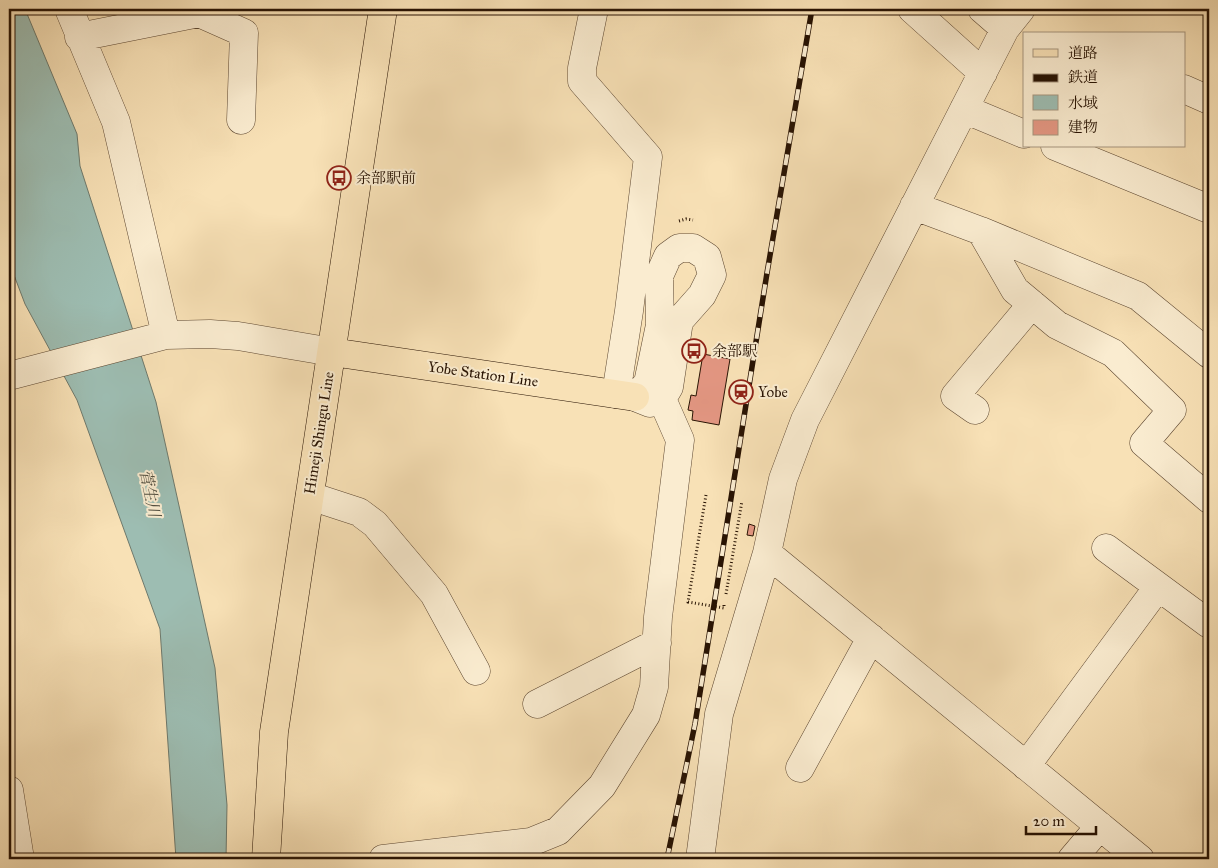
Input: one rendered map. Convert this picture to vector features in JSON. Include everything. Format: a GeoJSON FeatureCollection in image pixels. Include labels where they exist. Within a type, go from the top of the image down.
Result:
{"type":"FeatureCollection","features":[{"type":"Feature","properties":{"kind":"main road","name":"Himeji Shingu Line"},"geometry":{"type":"LineString","coordinates":[[266,859],[274,732],[383,9]]}},
{"type":"Feature","properties":{"kind":"main road","name":"Yobe Station Line"},"geometry":{"type":"LineString","coordinates":[[332,352],[625,395]]}},
{"type":"Feature","properties":{"kind":"street"},"geometry":{"type":"LineString","coordinates":[[69,9],[79,37],[116,122],[159,337]]}},
{"type":"Feature","properties":{"kind":"street"},"geometry":{"type":"LineString","coordinates":[[594,9],[582,68],[582,81],[648,157],[628,311],[625,395]]}},
{"type":"Feature","properties":{"kind":"street"},"geometry":{"type":"LineString","coordinates":[[912,9],[983,72]]}},
{"type":"Feature","properties":{"kind":"street"},"geometry":{"type":"LineString","coordinates":[[700,859],[719,714],[768,553],[782,479],[804,420],[983,72],[1013,19],[982,9]]}},
{"type":"Feature","properties":{"kind":"street"},"geometry":{"type":"LineString","coordinates":[[79,37],[199,13],[244,33],[241,120]]}},
{"type":"Feature","properties":{"kind":"street"},"geometry":{"type":"LineString","coordinates":[[1186,90],[1209,100]]}},
{"type":"Feature","properties":{"kind":"street"},"geometry":{"type":"LineString","coordinates":[[964,109],[1023,134]]}},
{"type":"Feature","properties":{"kind":"street"},"geometry":{"type":"LineString","coordinates":[[1060,148],[1209,209]]}},
{"type":"Feature","properties":{"kind":"street"},"geometry":{"type":"LineString","coordinates":[[914,206],[1138,296],[1209,354]]}},
{"type":"Feature","properties":{"kind":"street"},"geometry":{"type":"LineString","coordinates":[[980,231],[1016,290],[1057,325],[1113,353],[1172,410],[1144,443],[1209,500]]}},
{"type":"Feature","properties":{"kind":"street"},"geometry":{"type":"LineString","coordinates":[[679,248],[693,248],[708,257],[712,275],[702,296],[679,321],[669,387],[662,399],[650,403],[625,395],[648,383],[660,325],[659,276],[668,256],[679,248]]}},
{"type":"Feature","properties":{"kind":"street"},"geometry":{"type":"LineString","coordinates":[[975,410],[955,396],[1032,304]]}},
{"type":"Feature","properties":{"kind":"street"},"geometry":{"type":"LineString","coordinates":[[9,376],[159,337],[210,334],[238,336],[332,352]]}},
{"type":"Feature","properties":{"kind":"street"},"geometry":{"type":"LineString","coordinates":[[383,859],[514,852],[531,842],[558,831],[602,786],[646,715],[654,687],[658,617],[680,440],[662,399]]}},
{"type":"Feature","properties":{"kind":"street"},"geometry":{"type":"LineString","coordinates":[[310,496],[359,512],[375,524],[434,594],[476,670]]}},
{"type":"Feature","properties":{"kind":"street"},"geometry":{"type":"LineString","coordinates":[[1106,548],[1209,624]]}},
{"type":"Feature","properties":{"kind":"street"},"geometry":{"type":"LineString","coordinates":[[768,553],[1140,859]]}},
{"type":"Feature","properties":{"kind":"street"},"geometry":{"type":"LineString","coordinates":[[1026,766],[1158,587]]}},
{"type":"Feature","properties":{"kind":"street"},"geometry":{"type":"LineString","coordinates":[[800,768],[872,638]]}},
{"type":"Feature","properties":{"kind":"street"},"geometry":{"type":"LineString","coordinates":[[537,704],[657,643]]}},
{"type":"Feature","properties":{"kind":"street"},"geometry":{"type":"LineString","coordinates":[[9,790],[20,859]]}},
{"type":"Feature","properties":{"kind":"street"},"geometry":{"type":"LineString","coordinates":[[1072,859],[1100,826]]}},
{"type":"Feature","properties":{"kind":"path"},"geometry":{"type":"LineString","coordinates":[[706,495],[688,602],[724,608],[742,501]]}},
{"type":"Feature","properties":{"kind":"water","name":"菅生川"},"geometry":{"type":"Polygon","coordinates":[[[9,9],[25,9],[77,134],[80,166],[156,402],[215,668],[227,805],[226,859],[176,859],[160,629],[77,400],[25,304],[9,262],[9,9]]]}},
{"type":"Feature","properties":{"kind":"building"},"geometry":{"type":"Polygon","coordinates":[[[703,354],[730,359],[719,425],[692,420],[693,411],[688,410],[691,395],[696,396],[703,354]]]}},
{"type":"Feature","properties":{"kind":"building"},"geometry":{"type":"Polygon","coordinates":[[[749,524],[755,526],[753,536],[747,535],[749,524]]]}},
{"type":"Feature","properties":{"kind":"railway"},"geometry":{"type":"LineString","coordinates":[[667,859],[695,724],[767,273],[812,9]]}},
{"type":"Feature","properties":{"kind":"place","name":"余部駅前"},"geometry":{"type":"Point","coordinates":[339,178]}},
{"type":"Feature","properties":{"kind":"place","name":"余部駅"},"geometry":{"type":"Point","coordinates":[694,351]}},
{"type":"Feature","properties":{"kind":"place","name":"Yobe"},"geometry":{"type":"Point","coordinates":[741,392]}}]}
